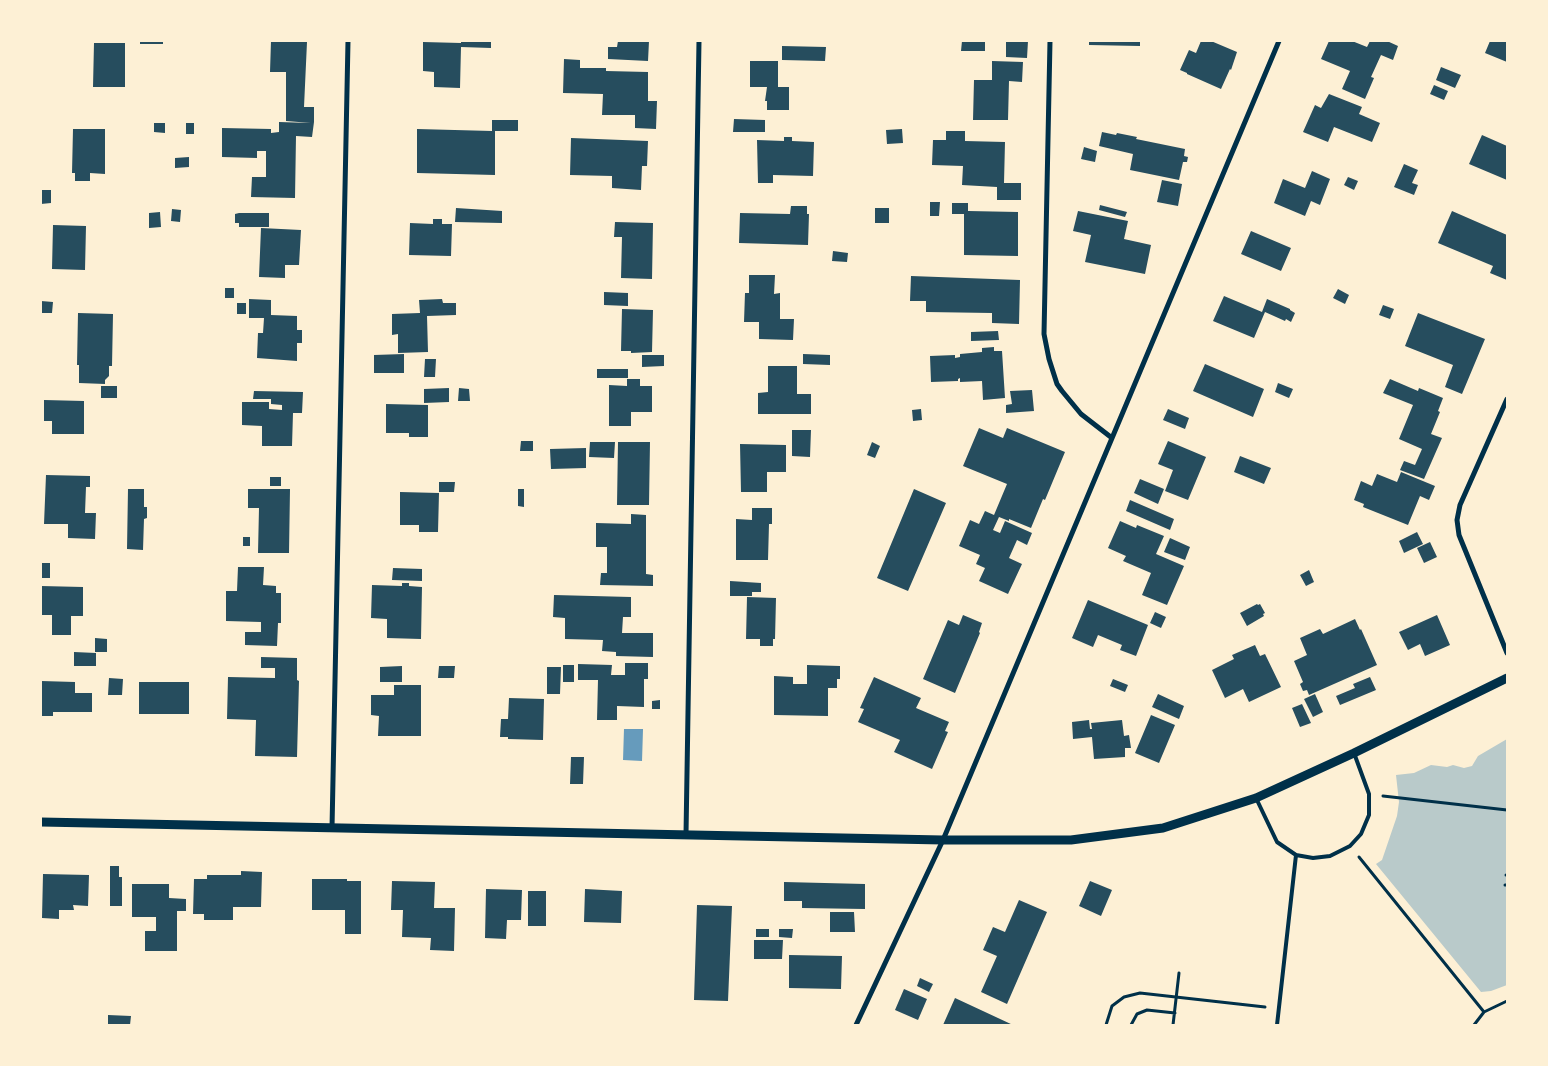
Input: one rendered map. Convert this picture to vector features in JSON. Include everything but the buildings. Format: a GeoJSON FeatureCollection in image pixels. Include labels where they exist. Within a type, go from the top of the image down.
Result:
{"type":"FeatureCollection","features":[{"type":"Feature","properties":{"kind":"street"},"geometry":{"type":"LineString","coordinates":[[332,828],[348,41]]}},
{"type":"Feature","properties":{"kind":"street"},"geometry":{"type":"LineString","coordinates":[[686,834],[698,41]]}},
{"type":"Feature","properties":{"kind":"street"},"geometry":{"type":"LineString","coordinates":[[1050,41],[1044,334],[1050,360],[1062,391],[1081,414],[1112,438]]}},
{"type":"Feature","properties":{"kind":"street"},"geometry":{"type":"LineString","coordinates":[[856,1025],[944,840],[1279,41]]}},
{"type":"Feature","properties":{"kind":"street"},"geometry":{"type":"LineString","coordinates":[[1507,400],[1460,505],[1457,520],[1459,535],[1507,653]]}},
{"type":"Feature","properties":{"kind":"street"},"geometry":{"type":"LineString","coordinates":[[41,822],[944,840],[1064,840],[1163,828],[1256,798],[1354,753],[1507,678]]}},
{"type":"Feature","properties":{"kind":"lane"},"geometry":{"type":"LineString","coordinates":[[1256,798],[1277,842],[1296,855],[1313,858],[1330,856],[1350,846],[1361,834],[1369,815],[1369,794],[1354,753]]}},
{"type":"Feature","properties":{"kind":"lane"},"geometry":{"type":"LineString","coordinates":[[1277,1025],[1296,855]]}},
{"type":"Feature","properties":{"kind":"path"},"geometry":{"type":"LineString","coordinates":[[1369,794],[1507,810]]}},
{"type":"Feature","properties":{"kind":"path"},"geometry":{"type":"LineString","coordinates":[[1350,846],[1484,1012]]}},
{"type":"Feature","properties":{"kind":"path"},"geometry":{"type":"LineString","coordinates":[[1174,1025],[1180,972]]}},
{"type":"Feature","properties":{"kind":"path"},"geometry":{"type":"LineString","coordinates":[[1106,1025],[1112,1006],[1124,997],[1140,993],[1265,1007],[1264,1016]]}},
{"type":"Feature","properties":{"kind":"path"},"geometry":{"type":"LineString","coordinates":[[1474,1025],[1484,1012],[1507,1001]]}},
{"type":"Feature","properties":{"kind":"path"},"geometry":{"type":"LineString","coordinates":[[1131,1025],[1137,1014],[1147,1010],[1175,1013]]}},
{"type":"Feature","properties":{"kind":"shaded area"},"geometry":{"type":"Polygon","coordinates":[[[1507,739],[1507,985],[1491,991],[1481,992],[1376,864],[1382,860],[1397,816],[1399,802],[1396,775],[1414,773],[1431,765],[1447,767],[1453,765],[1464,768],[1472,766],[1478,756],[1507,739]]]}},
{"type":"Feature","properties":{"kind":"water"},"geometry":{"type":"Polygon","coordinates":[[[624,729],[643,729],[642,761],[623,760],[624,729]]]}}]}
